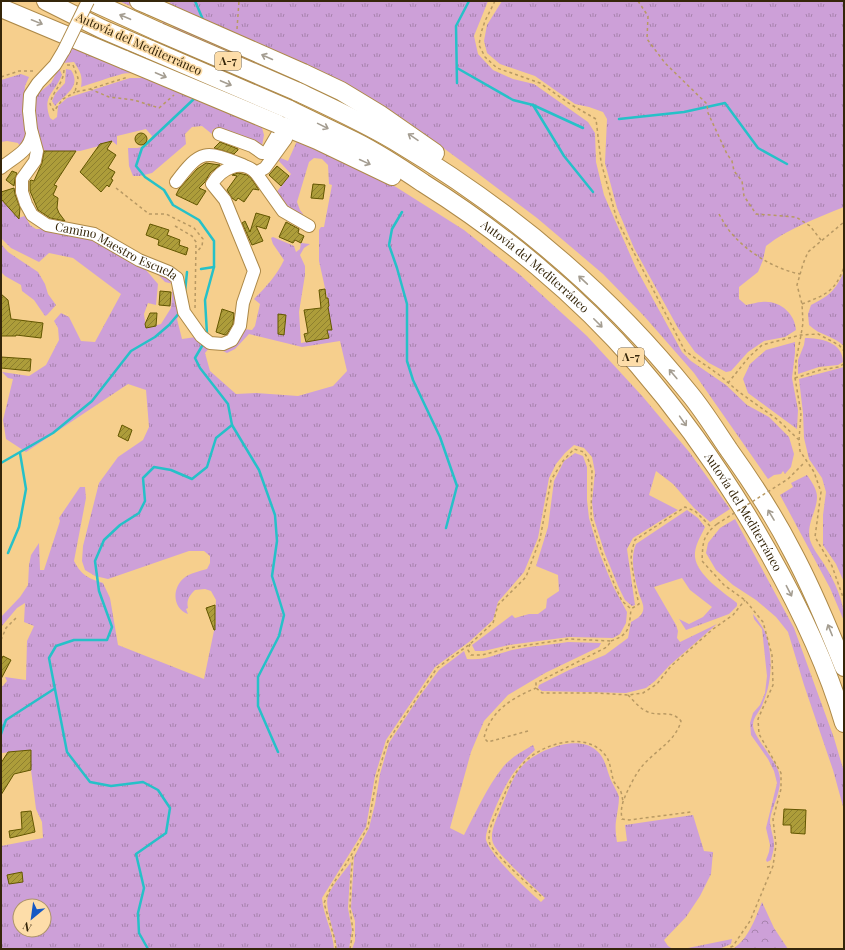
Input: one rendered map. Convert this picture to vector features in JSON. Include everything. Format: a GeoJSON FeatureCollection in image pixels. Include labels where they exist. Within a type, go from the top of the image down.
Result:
{"type":"FeatureCollection","features":[{"type":"Feature","properties":{"kind":"highway","name":"Autovía del Mediterráneo"},"geometry":{"type":"LineString","coordinates":[[46,1],[102,29],[288,109],[354,141],[398,166],[448,198],[490,228],[542,270],[596,321],[637,364],[676,411],[732,490],[772,558],[809,630],[838,702],[844,723]]}},
{"type":"Feature","properties":{"kind":"highway","name":"Autovía del Mediterráneo"},"geometry":{"type":"LineString","coordinates":[[89,1],[296,91],[394,140],[450,176],[504,214],[556,256],[605,300],[636,332],[690,394],[749,478],[792,550],[827,624],[844,667]]}},
{"type":"Feature","properties":{"kind":"highway"},"geometry":{"type":"LineString","coordinates":[[145,4],[341,91],[421,142],[511,208],[528,233]]}},
{"type":"Feature","properties":{"kind":"highway"},"geometry":{"type":"LineString","coordinates":[[1,8],[129,67],[278,124],[379,169],[424,193],[455,215],[490,228]]}},
{"type":"Feature","properties":{"kind":"street","name":"Camino Maestro Escuela"},"geometry":{"type":"LineString","coordinates":[[89,1],[55,65],[30,95],[29,111],[32,134],[37,151],[35,161],[22,179],[22,192],[32,215],[47,225],[94,234],[139,260],[169,272],[177,278],[184,312],[201,336],[210,343],[223,344],[232,340],[240,326],[243,303],[254,271],[225,200],[212,184],[217,176],[232,167],[244,165]]}},
{"type":"Feature","properties":{"kind":"street"},"geometry":{"type":"LineString","coordinates":[[1,168],[24,151],[30,143],[32,134]]}},
{"type":"Feature","properties":{"kind":"street"},"geometry":{"type":"LineString","coordinates":[[219,134],[252,146],[262,153],[267,152],[277,135],[281,134],[286,139],[265,168],[256,172]]}},
{"type":"Feature","properties":{"kind":"street"},"geometry":{"type":"LineString","coordinates":[[176,182],[190,164],[204,154],[214,155],[252,169],[256,172],[283,211],[309,226]]}},
{"type":"Feature","properties":{"kind":"path"},"geometry":{"type":"LineString","coordinates":[[495,1],[481,33],[479,45],[485,57],[497,68],[540,83],[570,104],[596,119],[600,162],[617,220],[685,351],[778,420],[799,440]]}},
{"type":"Feature","properties":{"kind":"path"},"geometry":{"type":"LineString","coordinates":[[638,1],[648,16],[647,39],[665,63],[707,104],[708,113],[727,154],[732,161],[734,171],[742,181],[744,196],[756,214],[796,217],[810,226],[821,240]]}},
{"type":"Feature","properties":{"kind":"path"},"geometry":{"type":"LineString","coordinates":[[1,78],[19,71],[39,71],[55,65]]}},
{"type":"Feature","properties":{"kind":"path"},"geometry":{"type":"LineString","coordinates":[[75,92],[78,78],[75,69],[72,65],[64,66],[62,82],[52,97],[50,104],[54,111],[63,99],[75,92],[90,88],[129,67]]}},
{"type":"Feature","properties":{"kind":"path"},"geometry":{"type":"LineString","coordinates":[[116,188],[149,214],[166,214],[194,228],[204,239],[202,246],[196,253]]}},
{"type":"Feature","properties":{"kind":"path"},"geometry":{"type":"LineString","coordinates":[[719,214],[732,234],[750,250],[774,266],[786,271],[800,274]]}},
{"type":"Feature","properties":{"kind":"path"},"geometry":{"type":"LineString","coordinates":[[844,222],[808,252],[800,274],[797,285],[802,304],[802,323],[795,378],[801,413],[799,440],[800,451],[814,472],[821,492],[815,537],[832,566],[844,600]]}},
{"type":"Feature","properties":{"kind":"path"},"geometry":{"type":"LineString","coordinates":[[175,226],[192,236],[196,242],[196,302],[194,325]]}},
{"type":"Feature","properties":{"kind":"path"},"geometry":{"type":"LineString","coordinates":[[802,304],[825,295],[836,285],[844,267]]}},
{"type":"Feature","properties":{"kind":"path"},"geometry":{"type":"LineString","coordinates":[[728,383],[749,357],[762,345],[801,335],[818,334],[838,344],[844,351]]}},
{"type":"Feature","properties":{"kind":"path"},"geometry":{"type":"LineString","coordinates":[[795,378],[820,370],[838,367],[844,364]]}},
{"type":"Feature","properties":{"kind":"path"},"geometry":{"type":"LineString","coordinates":[[336,949],[335,940],[324,903],[331,887],[368,827],[377,776],[388,741],[437,668],[470,644],[493,622],[498,605],[526,577],[540,539],[551,480],[563,461],[574,449],[584,452],[592,470],[591,518],[602,553],[615,586],[622,601],[631,609]]}},
{"type":"Feature","properties":{"kind":"path"},"geometry":{"type":"LineString","coordinates":[[726,949],[733,946],[750,921],[773,866],[776,845],[773,819],[781,789],[781,772],[759,734],[758,719],[773,685],[772,655],[763,622],[745,600],[724,585],[702,561],[703,541],[712,528],[717,524],[788,479],[806,462]]}},
{"type":"Feature","properties":{"kind":"path"},"geometry":{"type":"LineString","coordinates":[[631,609],[639,604],[631,559],[635,540],[686,507],[695,511],[712,528]]}},
{"type":"Feature","properties":{"kind":"path"},"geometry":{"type":"LineString","coordinates":[[536,688],[542,693],[597,693],[628,695],[643,693],[657,684],[671,666],[713,629],[733,614],[745,600]]}},
{"type":"Feature","properties":{"kind":"path"},"geometry":{"type":"LineString","coordinates":[[470,644],[468,650],[471,655],[482,655],[508,648],[569,639],[611,641],[623,637],[629,627],[631,609]]}},
{"type":"Feature","properties":{"kind":"path"},"geometry":{"type":"LineString","coordinates":[[1,640],[6,628],[18,616]]}},
{"type":"Feature","properties":{"kind":"path"},"geometry":{"type":"LineString","coordinates":[[536,688],[536,683],[607,647],[611,641]]}},
{"type":"Feature","properties":{"kind":"path"},"geometry":{"type":"LineString","coordinates":[[528,731],[488,742],[484,738],[485,730],[494,715],[506,703],[536,688]]}},
{"type":"Feature","properties":{"kind":"path"},"geometry":{"type":"LineString","coordinates":[[628,695],[649,712],[677,716],[681,721],[674,737],[645,763],[635,776],[623,801],[621,812],[622,819],[630,820],[692,812]]}},
{"type":"Feature","properties":{"kind":"path"},"geometry":{"type":"LineString","coordinates":[[541,896],[500,856],[490,844],[489,832],[496,814],[511,781],[521,765],[534,754],[550,746],[573,742],[585,743],[596,747],[607,757],[615,784],[621,791],[623,801]]}},
{"type":"Feature","properties":{"kind":"path"},"geometry":{"type":"LineString","coordinates":[[350,949],[353,931],[350,909],[353,852]]}},
{"type":"Feature","properties":{"kind":"path"},"geometry":{"type":"LineString","coordinates":[[767,867],[773,866]]}},
{"type":"Feature","properties":{"kind":"green space"},"geometry":{"type":"Polygon","coordinates":[[[119,1],[161,1],[168,34],[167,43],[163,54],[151,67],[146,70],[138,73],[122,74],[81,87],[82,80],[78,68],[74,62],[63,63],[78,33],[147,61],[163,21],[119,1]]]}},
{"type":"Feature","properties":{"kind":"green space"},"geometry":{"type":"Polygon","coordinates":[[[172,1],[488,1],[474,36],[478,54],[493,70],[513,79],[534,84],[588,122],[595,133],[596,162],[604,195],[636,268],[682,352],[691,361],[726,385],[747,405],[769,417],[789,437],[794,454],[791,467],[785,474],[783,471],[781,474],[774,475],[768,479],[694,373],[644,316],[603,274],[537,218],[408,122],[351,87],[315,68],[310,68],[292,60],[261,124],[264,135],[262,146],[251,144],[248,138],[213,129],[212,134],[202,126],[192,127],[185,134],[186,144],[152,173],[140,176],[133,176],[129,166],[128,148],[147,146],[152,136],[146,129],[117,136],[117,145],[112,141],[80,151],[46,151],[41,148],[35,123],[35,96],[51,83],[59,68],[62,75],[50,95],[47,105],[50,118],[53,120],[57,117],[58,106],[67,98],[130,78],[141,78],[157,71],[172,55],[176,38],[173,26],[164,7],[172,1]]]}},
{"type":"Feature","properties":{"kind":"green space"},"geometry":{"type":"Polygon","coordinates":[[[502,1],[844,1],[844,207],[814,219],[784,234],[766,246],[763,260],[758,272],[739,287],[739,299],[746,305],[758,302],[768,302],[780,305],[793,318],[796,330],[785,337],[764,341],[748,352],[731,371],[726,372],[709,363],[695,352],[678,328],[634,248],[617,208],[605,163],[607,119],[603,112],[575,104],[535,76],[500,64],[487,53],[484,41],[487,25],[502,1]]]}},
{"type":"Feature","properties":{"kind":"green space"},"geometry":{"type":"Polygon","coordinates":[[[66,69],[71,70],[75,81],[71,90],[55,106],[52,101],[55,94],[65,83],[66,69]]]}},
{"type":"Feature","properties":{"kind":"green space"},"geometry":{"type":"Polygon","coordinates":[[[21,74],[29,77],[25,86],[24,98],[29,128],[23,143],[19,145],[18,143],[7,141],[1,142],[1,80],[21,74]]]}},
{"type":"Feature","properties":{"kind":"green space"},"geometry":{"type":"Polygon","coordinates":[[[297,141],[396,187],[464,230],[519,274],[587,336],[643,397],[690,453],[730,509],[710,522],[694,508],[673,484],[656,471],[649,495],[678,510],[633,538],[627,549],[635,605],[632,606],[625,600],[619,588],[605,554],[594,519],[592,502],[595,472],[592,457],[584,448],[574,445],[565,453],[556,464],[549,478],[538,538],[524,572],[498,602],[493,620],[469,642],[435,667],[386,740],[375,776],[366,827],[322,898],[334,949],[1,949],[1,846],[43,838],[42,822],[36,809],[31,770],[31,750],[2,753],[1,750],[1,688],[7,681],[5,677],[26,680],[27,641],[34,626],[24,622],[25,603],[17,608],[1,627],[1,617],[20,597],[28,585],[31,555],[39,543],[40,570],[44,570],[60,521],[59,518],[80,487],[85,487],[86,498],[74,561],[86,576],[103,583],[110,598],[118,645],[204,679],[216,621],[216,600],[211,591],[205,589],[195,590],[188,600],[188,608],[186,609],[188,614],[179,607],[177,603],[176,592],[180,582],[195,572],[207,569],[210,563],[210,556],[204,551],[189,551],[108,579],[95,576],[85,570],[82,561],[83,546],[99,483],[118,457],[143,440],[149,427],[146,390],[128,384],[26,452],[6,439],[3,420],[13,379],[8,378],[2,372],[29,376],[46,365],[59,340],[58,328],[54,321],[61,313],[69,317],[81,341],[95,342],[121,294],[73,258],[49,253],[39,262],[11,248],[1,238],[1,199],[18,218],[25,216],[30,225],[36,229],[45,229],[90,239],[140,263],[158,284],[156,305],[148,303],[144,314],[146,328],[161,324],[171,308],[173,284],[165,282],[151,267],[175,281],[180,314],[177,319],[182,339],[196,337],[210,347],[205,353],[210,371],[236,394],[256,393],[298,396],[333,386],[347,371],[340,341],[302,347],[249,334],[235,349],[227,353],[221,350],[243,329],[252,330],[255,326],[260,304],[254,299],[271,281],[284,260],[273,244],[271,238],[273,237],[294,246],[296,252],[300,249],[301,243],[310,244],[304,248],[300,255],[305,266],[299,312],[301,343],[329,338],[327,330],[331,330],[329,306],[319,261],[319,230],[321,227],[324,227],[332,185],[329,184],[328,165],[322,159],[314,158],[309,162],[297,202],[303,214],[301,218],[287,208],[275,194],[291,174],[277,159],[278,157],[288,161],[297,141]]]}},
{"type":"Feature","properties":{"kind":"green space"},"geometry":{"type":"Polygon","coordinates":[[[1,244],[8,252],[38,272],[45,284],[48,294],[56,305],[47,315],[45,316],[34,300],[22,291],[21,285],[1,272],[1,244]]]}},
{"type":"Feature","properties":{"kind":"green space"},"geometry":{"type":"Polygon","coordinates":[[[844,272],[844,346],[840,342],[813,329],[809,325],[808,314],[811,305],[834,289],[844,272]]]}},
{"type":"Feature","properties":{"kind":"green space"},"geometry":{"type":"Polygon","coordinates":[[[805,338],[830,342],[839,350],[842,355],[843,362],[838,365],[819,367],[798,374],[798,360],[805,338]]]}},
{"type":"Feature","properties":{"kind":"green space"},"geometry":{"type":"Polygon","coordinates":[[[795,342],[792,378],[798,410],[797,429],[748,393],[743,379],[750,364],[766,350],[795,342]]]}},
{"type":"Feature","properties":{"kind":"green space"},"geometry":{"type":"Polygon","coordinates":[[[844,367],[844,582],[836,564],[823,545],[823,515],[826,492],[822,478],[809,459],[804,438],[799,379],[844,367]]]}},
{"type":"Feature","properties":{"kind":"green space"},"geometry":{"type":"Polygon","coordinates":[[[575,453],[583,456],[587,467],[587,500],[589,518],[599,552],[613,586],[627,612],[626,623],[620,634],[613,638],[569,637],[509,645],[484,651],[475,651],[472,645],[512,615],[515,618],[529,614],[538,614],[546,608],[547,599],[559,591],[558,575],[536,566],[548,527],[554,481],[564,461],[575,453]]]}},
{"type":"Feature","properties":{"kind":"green space"},"geometry":{"type":"Polygon","coordinates":[[[807,475],[817,494],[817,502],[809,528],[810,540],[832,578],[841,598],[844,621],[830,588],[780,495],[793,487],[791,483],[807,475]]]}},
{"type":"Feature","properties":{"kind":"green space"},"geometry":{"type":"Polygon","coordinates":[[[687,510],[698,518],[705,527],[698,541],[695,553],[700,570],[705,577],[737,603],[737,606],[729,614],[686,630],[679,619],[689,624],[703,617],[712,607],[690,590],[682,578],[654,587],[676,625],[678,631],[677,638],[680,642],[717,624],[646,688],[626,693],[542,691],[538,688],[539,685],[569,670],[605,655],[628,638],[631,622],[640,616],[643,611],[643,603],[633,567],[633,555],[636,544],[687,510]]]}},
{"type":"Feature","properties":{"kind":"green space"},"geometry":{"type":"Polygon","coordinates":[[[735,519],[794,628],[834,738],[844,772],[844,810],[833,770],[804,685],[788,632],[776,617],[756,600],[733,585],[716,570],[706,553],[708,543],[720,528],[735,519]]]}},
{"type":"Feature","properties":{"kind":"green space"},"geometry":{"type":"Polygon","coordinates":[[[753,614],[766,634],[770,652],[770,678],[766,695],[762,706],[754,719],[753,725],[756,735],[778,770],[780,776],[779,789],[770,820],[774,849],[771,860],[767,862],[766,860],[770,845],[766,828],[777,783],[774,771],[768,759],[751,735],[750,723],[753,713],[760,705],[765,693],[767,676],[762,629],[754,619],[753,614]]]}},
{"type":"Feature","properties":{"kind":"green space"},"geometry":{"type":"Polygon","coordinates":[[[568,642],[601,643],[599,647],[545,673],[508,695],[484,721],[471,752],[450,828],[464,835],[487,791],[506,763],[533,745],[535,750],[524,760],[509,780],[494,810],[486,835],[486,840],[489,847],[502,863],[541,902],[545,898],[501,855],[496,848],[492,839],[494,826],[513,780],[523,765],[530,759],[548,749],[558,746],[580,743],[589,746],[597,751],[603,759],[619,797],[616,826],[617,842],[627,841],[625,825],[693,815],[704,851],[713,852],[711,874],[700,896],[686,917],[664,940],[668,946],[673,949],[352,949],[355,941],[355,921],[351,908],[354,857],[369,828],[380,774],[389,743],[419,697],[439,670],[464,651],[467,659],[479,659],[512,650],[568,642]]]}},
{"type":"Feature","properties":{"kind":"green space"},"geometry":{"type":"Polygon","coordinates":[[[351,862],[348,908],[352,930],[349,949],[337,949],[327,901],[332,887],[351,862]]]}},
{"type":"Feature","properties":{"kind":"green space"},"geometry":{"type":"Polygon","coordinates":[[[762,902],[774,928],[788,949],[733,949],[739,945],[747,934],[762,902]]]}},
{"type":"Feature","properties":{"kind":"green space"},"geometry":{"type":"Polygon","coordinates":[[[732,939],[731,944],[719,949],[683,949],[732,939]]]}},
{"type":"Feature","properties":{"kind":"building"},"geometry":{"type":"Polygon","coordinates":[[[141,133],[145,135],[147,139],[145,143],[141,145],[137,143],[135,139],[137,135],[141,133]]]}},
{"type":"Feature","properties":{"kind":"building"},"geometry":{"type":"Polygon","coordinates":[[[112,141],[107,149],[116,155],[108,168],[115,172],[109,187],[107,185],[101,192],[80,172],[100,144],[112,141]]]}},
{"type":"Feature","properties":{"kind":"building"},"geometry":{"type":"Polygon","coordinates":[[[220,142],[238,150],[234,154],[214,148],[220,142]]]}},
{"type":"Feature","properties":{"kind":"building"},"geometry":{"type":"Polygon","coordinates":[[[44,151],[76,151],[54,185],[57,186],[53,195],[58,198],[57,208],[65,221],[50,218],[38,210],[30,191],[30,181],[34,181],[42,163],[44,151]]]}},
{"type":"Feature","properties":{"kind":"building"},"geometry":{"type":"Polygon","coordinates":[[[206,163],[220,165],[210,173],[205,182],[199,188],[206,191],[197,205],[176,195],[179,189],[197,169],[206,163]]]}},
{"type":"Feature","properties":{"kind":"building"},"geometry":{"type":"Polygon","coordinates":[[[277,166],[289,176],[281,186],[269,175],[277,166]]]}},
{"type":"Feature","properties":{"kind":"building"},"geometry":{"type":"Polygon","coordinates":[[[12,171],[17,173],[14,186],[6,180],[12,171]]]}},
{"type":"Feature","properties":{"kind":"building"},"geometry":{"type":"Polygon","coordinates":[[[238,173],[247,175],[251,178],[259,190],[253,189],[244,202],[238,198],[236,201],[227,190],[237,176],[232,175],[238,173]]]}},
{"type":"Feature","properties":{"kind":"building"},"geometry":{"type":"Polygon","coordinates":[[[313,184],[325,185],[323,199],[311,198],[313,184]]]}},
{"type":"Feature","properties":{"kind":"building"},"geometry":{"type":"Polygon","coordinates":[[[14,188],[20,208],[19,219],[1,199],[1,192],[14,188]]]}},
{"type":"Feature","properties":{"kind":"building"},"geometry":{"type":"Polygon","coordinates":[[[256,213],[270,217],[266,229],[256,226],[263,241],[252,245],[242,223],[245,221],[250,232],[256,213]]]}},
{"type":"Feature","properties":{"kind":"building"},"geometry":{"type":"Polygon","coordinates":[[[286,222],[299,229],[298,233],[304,236],[301,243],[295,240],[293,243],[279,237],[286,222]]]}},
{"type":"Feature","properties":{"kind":"building"},"geometry":{"type":"Polygon","coordinates":[[[150,224],[169,230],[167,235],[180,240],[179,245],[188,248],[186,255],[158,245],[159,240],[146,235],[150,224]]]}},
{"type":"Feature","properties":{"kind":"building"},"geometry":{"type":"Polygon","coordinates":[[[325,289],[326,298],[328,298],[332,330],[327,330],[329,338],[306,342],[304,334],[308,333],[304,310],[321,308],[319,290],[325,289]]]}},
{"type":"Feature","properties":{"kind":"building"},"geometry":{"type":"Polygon","coordinates":[[[160,291],[171,292],[170,306],[159,305],[160,291]]]}},
{"type":"Feature","properties":{"kind":"building"},"geometry":{"type":"Polygon","coordinates":[[[1,294],[8,300],[11,319],[43,323],[41,338],[16,335],[1,336],[1,294]]]}},
{"type":"Feature","properties":{"kind":"building"},"geometry":{"type":"Polygon","coordinates":[[[222,309],[234,313],[233,324],[225,335],[216,332],[222,309]]]}},
{"type":"Feature","properties":{"kind":"building"},"geometry":{"type":"Polygon","coordinates":[[[150,313],[157,313],[156,326],[146,328],[145,324],[150,313]]]}},
{"type":"Feature","properties":{"kind":"building"},"geometry":{"type":"Polygon","coordinates":[[[278,314],[286,315],[284,335],[278,334],[278,314]]]}},
{"type":"Feature","properties":{"kind":"building"},"geometry":{"type":"Polygon","coordinates":[[[1,357],[31,359],[30,371],[1,368],[1,357]]]}},
{"type":"Feature","properties":{"kind":"building"},"geometry":{"type":"Polygon","coordinates":[[[122,425],[132,430],[128,441],[118,436],[122,425]]]}},
{"type":"Feature","properties":{"kind":"building"},"geometry":{"type":"Polygon","coordinates":[[[215,605],[215,630],[214,630],[206,608],[215,605]]]}},
{"type":"Feature","properties":{"kind":"building"},"geometry":{"type":"Polygon","coordinates":[[[3,656],[11,660],[1,679],[1,660],[3,656]]]}},
{"type":"Feature","properties":{"kind":"building"},"geometry":{"type":"Polygon","coordinates":[[[31,750],[31,770],[14,774],[1,795],[1,763],[8,752],[31,750]]]}},
{"type":"Feature","properties":{"kind":"building"},"geometry":{"type":"Polygon","coordinates":[[[784,809],[806,810],[805,834],[791,833],[791,825],[783,825],[784,809]]]}},
{"type":"Feature","properties":{"kind":"building"},"geometry":{"type":"Polygon","coordinates":[[[31,811],[35,832],[10,838],[9,831],[22,829],[21,812],[31,811]]]}},
{"type":"Feature","properties":{"kind":"building"},"geometry":{"type":"Polygon","coordinates":[[[22,872],[23,882],[9,884],[7,875],[22,872]]]}},
{"type":"Feature","properties":{"kind":"waterway"},"geometry":{"type":"LineString","coordinates":[[195,1],[204,22]]}},
{"type":"Feature","properties":{"kind":"waterway"},"geometry":{"type":"LineString","coordinates":[[457,83],[456,26],[469,1]]}},
{"type":"Feature","properties":{"kind":"waterway"},"geometry":{"type":"LineString","coordinates":[[457,68],[513,100],[533,105],[583,128]]}},
{"type":"Feature","properties":{"kind":"waterway"},"geometry":{"type":"LineString","coordinates":[[196,97],[142,148],[136,166],[145,177],[164,190],[173,205],[199,220],[214,241],[214,267],[205,300],[207,334]]}},
{"type":"Feature","properties":{"kind":"waterway"},"geometry":{"type":"LineString","coordinates":[[619,119],[684,112],[725,103],[758,148],[787,164]]}},
{"type":"Feature","properties":{"kind":"waterway"},"geometry":{"type":"LineString","coordinates":[[533,105],[564,156],[593,192]]}},
{"type":"Feature","properties":{"kind":"waterway"},"geometry":{"type":"LineString","coordinates":[[402,212],[392,229],[389,245],[407,304],[407,361],[413,380],[440,437],[457,486],[446,528]]}},
{"type":"Feature","properties":{"kind":"waterway"},"geometry":{"type":"LineString","coordinates":[[201,269],[214,267]]}},
{"type":"Feature","properties":{"kind":"waterway"},"geometry":{"type":"LineString","coordinates":[[185,292],[187,272]]}},
{"type":"Feature","properties":{"kind":"waterway"},"geometry":{"type":"LineString","coordinates":[[1,463],[53,433],[92,401],[131,351],[155,337],[169,325],[180,312]]}},
{"type":"Feature","properties":{"kind":"waterway"},"geometry":{"type":"LineString","coordinates":[[202,346],[195,358],[200,368],[228,404],[232,425],[259,470],[275,515],[277,541],[272,576],[284,615],[279,636],[258,677],[258,706],[278,752]]}},
{"type":"Feature","properties":{"kind":"waterway"},"geometry":{"type":"LineString","coordinates":[[148,949],[139,933],[138,913],[144,888],[136,854],[166,833],[170,808],[158,790],[143,782],[111,786],[90,782],[67,752],[49,658],[56,646],[74,640],[107,640],[112,627],[99,591],[95,561],[104,540],[120,525],[139,513],[145,501],[143,478],[154,467],[171,470],[192,479],[207,467],[216,438],[232,425]]}},
{"type":"Feature","properties":{"kind":"waterway"},"geometry":{"type":"LineString","coordinates":[[8,553],[19,527],[26,489],[20,453]]}},
{"type":"Feature","properties":{"kind":"waterway"},"geometry":{"type":"LineString","coordinates":[[1,734],[6,720],[54,689]]}}]}
